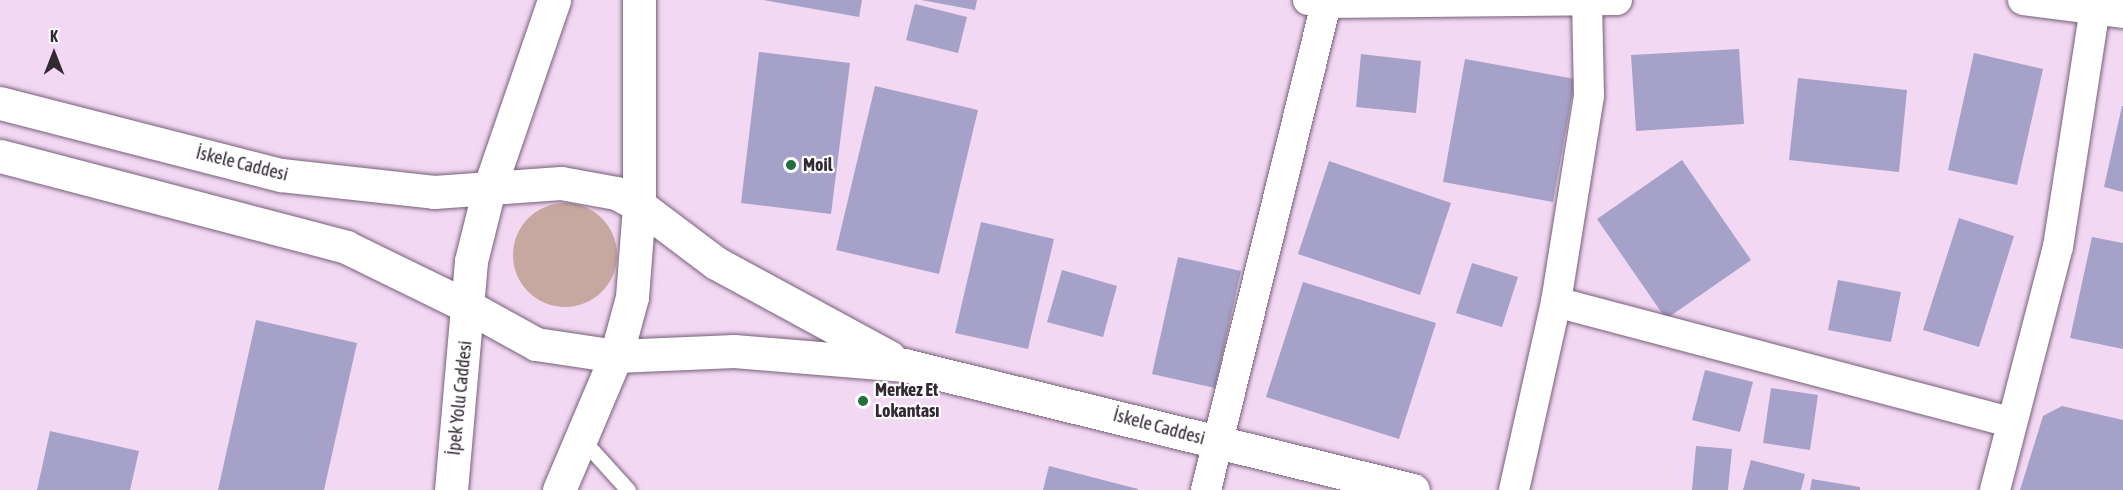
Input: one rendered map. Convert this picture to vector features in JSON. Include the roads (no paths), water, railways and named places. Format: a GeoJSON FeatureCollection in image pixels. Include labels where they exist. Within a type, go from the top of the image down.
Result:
{"type":"FeatureCollection","features":[{"type":"Feature","properties":{"kind":"main road"},"geometry":{"type":"LineString","coordinates":[[469,307],[471,261],[489,189],[554,0]]}},
{"type":"Feature","properties":{"kind":"main road"},"geometry":{"type":"LineString","coordinates":[[559,490],[579,436],[616,356],[632,297],[639,204],[639,0]]}},
{"type":"Feature","properties":{"kind":"main road","name":"İskele Caddesi"},"geometry":{"type":"LineString","coordinates":[[0,103],[282,176],[434,192],[489,189]]}},
{"type":"Feature","properties":{"kind":"main road"},"geometry":{"type":"LineString","coordinates":[[0,156],[346,247],[469,307],[536,344],[616,356],[734,351],[904,365]]}},
{"type":"Feature","properties":{"kind":"main road"},"geometry":{"type":"LineString","coordinates":[[489,189],[561,183],[588,186],[616,193],[639,204],[716,263],[904,365]]}},
{"type":"Feature","properties":{"kind":"main road","name":"İpek Yolu Caddesi"},"geometry":{"type":"LineString","coordinates":[[451,490],[469,307]]}},
{"type":"Feature","properties":{"kind":"main road","name":"İskele Caddesi"},"geometry":{"type":"LineString","coordinates":[[904,365],[1413,490]]}},
{"type":"Feature","properties":{"kind":"street"},"geometry":{"type":"LineString","coordinates":[[1206,490],[1220,443],[1320,1],[1617,0]]}},
{"type":"Feature","properties":{"kind":"street"},"geometry":{"type":"LineString","coordinates":[[1995,490],[2009,422],[2058,247],[2109,11],[2023,0]]}},
{"type":"Feature","properties":{"kind":"street"},"geometry":{"type":"LineString","coordinates":[[1514,490],[1556,302],[1589,96],[1587,1]]}},
{"type":"Feature","properties":{"kind":"street"},"geometry":{"type":"LineString","coordinates":[[1556,302],[2009,422]]}},
{"type":"Feature","properties":{"kind":"lane"},"geometry":{"type":"LineString","coordinates":[[579,436],[628,490]]}},
{"type":"Feature","properties":{"kind":"place","name":"Moil"},"geometry":{"type":"Point","coordinates":[791,165]}},
{"type":"Feature","properties":{"kind":"place","name":"Merkez Et Lokantası"},"geometry":{"type":"Point","coordinates":[863,401]}}]}
